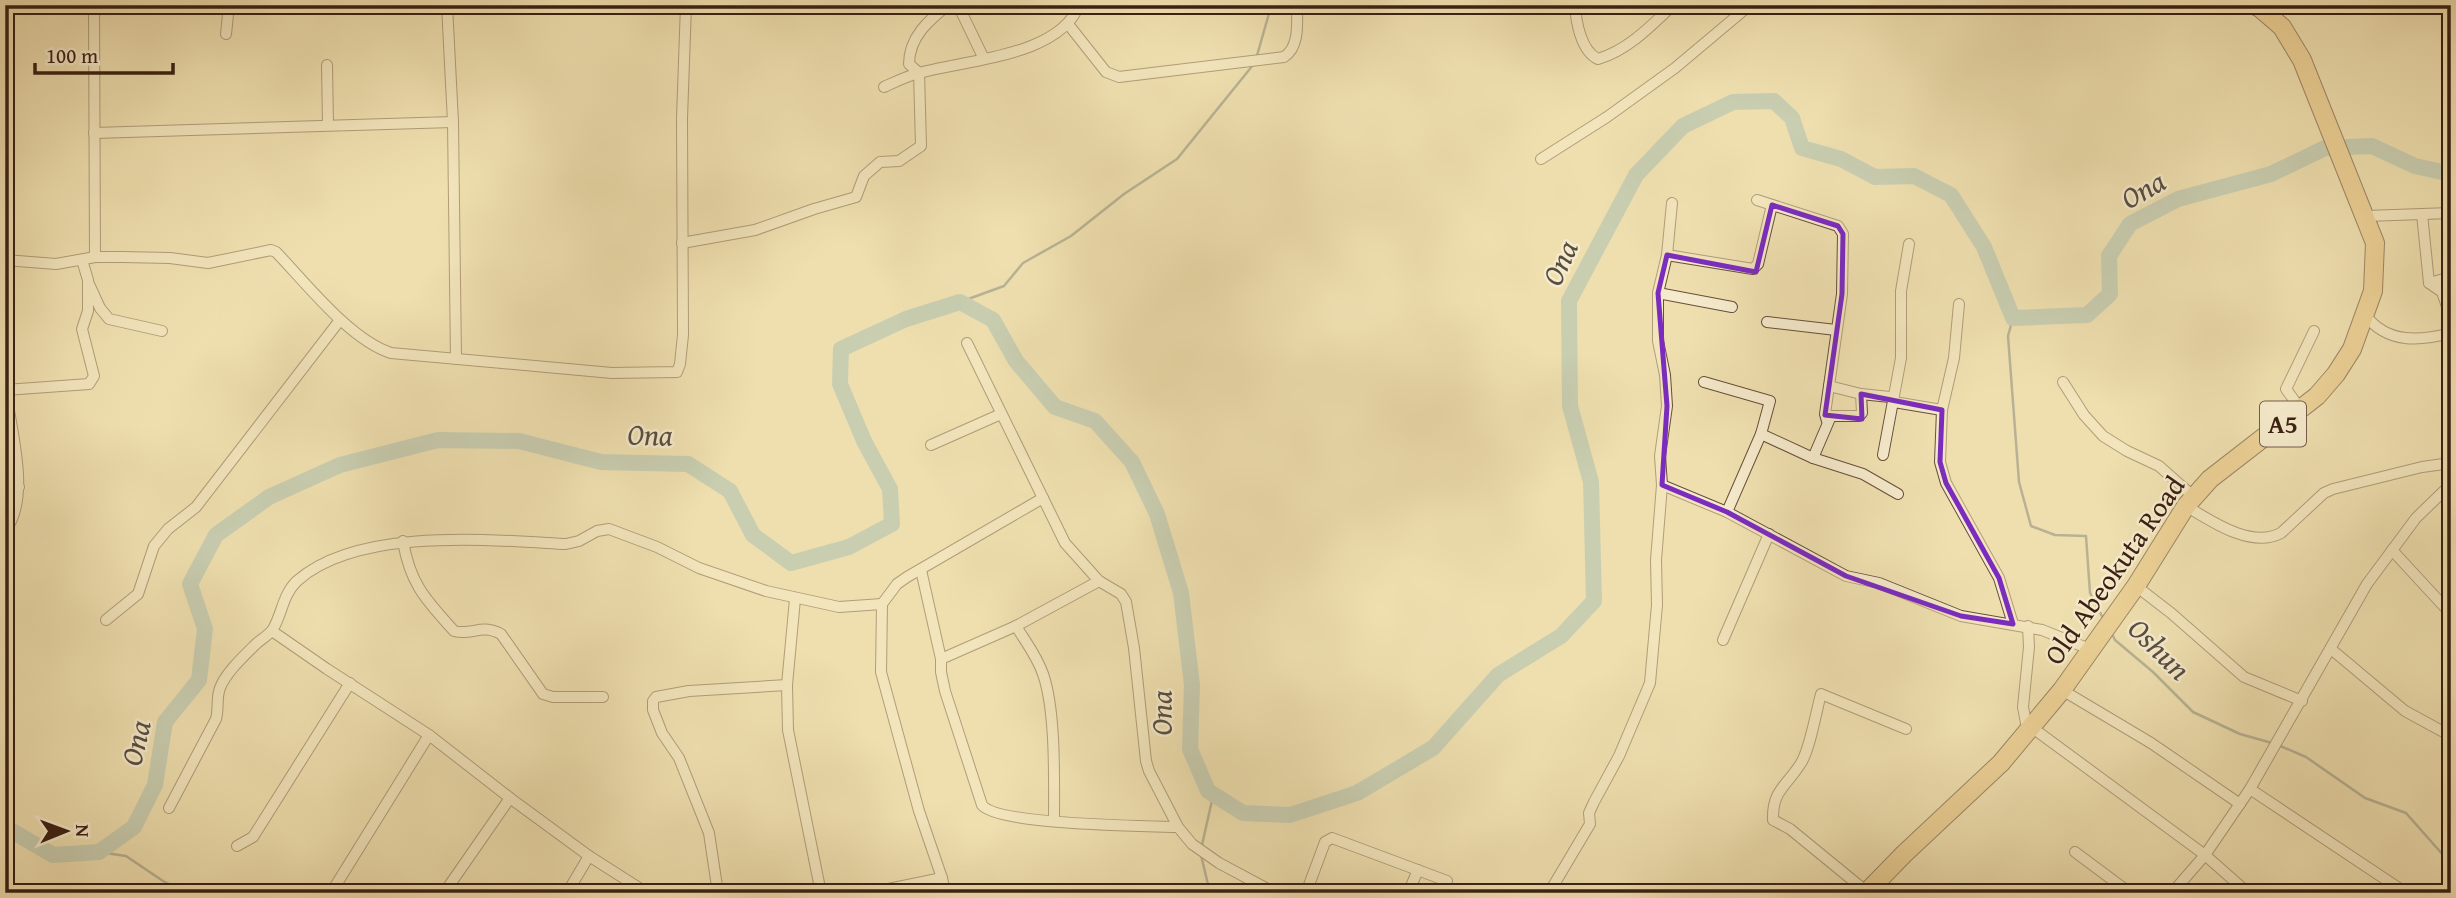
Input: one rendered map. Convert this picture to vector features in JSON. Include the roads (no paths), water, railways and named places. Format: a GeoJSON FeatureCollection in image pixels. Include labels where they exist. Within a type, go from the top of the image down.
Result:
{"type":"FeatureCollection","features":[{"type":"Feature","properties":{"kind":"highway","name":"Old Abeokuta Road"},"geometry":{"type":"LineString","coordinates":[[1867,892],[2001,763],[2062,690],[2136,586],[2190,501],[2210,479],[2233,460],[2301,410],[2336,374],[2352,349],[2373,291],[2375,243],[2302,60],[2282,27],[2254,5]]}},
{"type":"Feature","properties":{"kind":"street"},"geometry":{"type":"LineString","coordinates":[[94,5],[95,257]]}},
{"type":"Feature","properties":{"kind":"street"},"geometry":{"type":"LineString","coordinates":[[226,34],[229,5]]}},
{"type":"Feature","properties":{"kind":"street"},"geometry":{"type":"LineString","coordinates":[[447,5],[453,122],[456,359]]}},
{"type":"Feature","properties":{"kind":"street"},"geometry":{"type":"LineString","coordinates":[[5,260],[56,264],[95,257],[170,258],[208,263],[271,250],[276,252],[340,320],[391,353],[559,366],[612,373],[677,372],[683,335],[682,118],[686,5]]}},
{"type":"Feature","properties":{"kind":"street"},"geometry":{"type":"LineString","coordinates":[[682,243],[755,230],[856,197],[863,176],[880,162],[899,161],[920,146],[919,73],[909,64],[913,45],[926,23],[948,5]]}},
{"type":"Feature","properties":{"kind":"street"},"geometry":{"type":"LineString","coordinates":[[958,5],[984,60]]}},
{"type":"Feature","properties":{"kind":"street"},"geometry":{"type":"LineString","coordinates":[[884,86],[919,73],[984,60],[1043,40],[1063,30],[1074,18],[1079,5]]}},
{"type":"Feature","properties":{"kind":"street"},"geometry":{"type":"LineString","coordinates":[[1069,24],[1106,72],[1119,77],[1284,57],[1291,53],[1295,43],[1297,5]]}},
{"type":"Feature","properties":{"kind":"street"},"geometry":{"type":"LineString","coordinates":[[1575,5],[1576,19],[1583,39],[1591,56],[1598,59],[1627,45],[1673,5]]}},
{"type":"Feature","properties":{"kind":"street"},"geometry":{"type":"LineString","coordinates":[[1541,159],[1607,117],[1675,68],[1750,5]]}},
{"type":"Feature","properties":{"kind":"street"},"geometry":{"type":"LineString","coordinates":[[327,65],[328,125]]}},
{"type":"Feature","properties":{"kind":"street"},"geometry":{"type":"LineString","coordinates":[[94,133],[453,122]]}},
{"type":"Feature","properties":{"kind":"street"},"geometry":{"type":"LineString","coordinates":[[1757,200],[1838,226],[1843,234],[1842,294],[1825,414],[1827,421]]}},
{"type":"Feature","properties":{"kind":"street"},"geometry":{"type":"LineString","coordinates":[[1549,893],[1590,824],[1589,813],[1624,745],[1650,682],[1656,633],[1656,560],[1662,485],[1660,456],[1667,406],[1665,375],[1658,341],[1658,293],[1667,255],[1672,203]]}},
{"type":"Feature","properties":{"kind":"street"},"geometry":{"type":"LineString","coordinates":[[1667,255],[1753,269],[1758,264],[1772,205]]}},
{"type":"Feature","properties":{"kind":"street"},"geometry":{"type":"LineString","coordinates":[[2362,208],[2421,214],[2451,213]]}},
{"type":"Feature","properties":{"kind":"street"},"geometry":{"type":"LineString","coordinates":[[2421,214],[2429,283],[2442,292],[2451,318]]}},
{"type":"Feature","properties":{"kind":"street"},"geometry":{"type":"LineString","coordinates":[[1883,455],[1895,402],[1901,358],[1901,291],[1909,244]]}},
{"type":"Feature","properties":{"kind":"street"},"geometry":{"type":"LineString","coordinates":[[82,260],[100,308],[109,318],[162,331]]}},
{"type":"Feature","properties":{"kind":"street"},"geometry":{"type":"LineString","coordinates":[[2429,283],[2451,277]]}},
{"type":"Feature","properties":{"kind":"street"},"geometry":{"type":"LineString","coordinates":[[5,531],[13,522],[19,487],[5,389],[89,384],[92,381],[94,376],[82,329],[88,311],[88,280]]}},
{"type":"Feature","properties":{"kind":"street"},"geometry":{"type":"LineString","coordinates":[[1658,293],[1732,307]]}},
{"type":"Feature","properties":{"kind":"street"},"geometry":{"type":"LineString","coordinates":[[1959,304],[1955,358],[1942,410],[1940,463],[1946,483],[1999,578],[2014,624]]}},
{"type":"Feature","properties":{"kind":"street"},"geometry":{"type":"LineString","coordinates":[[2366,316],[2375,328],[2414,341],[2434,339],[2451,333]]}},
{"type":"Feature","properties":{"kind":"street"},"geometry":{"type":"LineString","coordinates":[[106,620],[138,594],[154,546],[168,529],[196,507],[340,320]]}},
{"type":"Feature","properties":{"kind":"street"},"geometry":{"type":"LineString","coordinates":[[1768,322],[1836,330]]}},
{"type":"Feature","properties":{"kind":"street"},"geometry":{"type":"LineString","coordinates":[[2301,410],[2286,389],[2314,331]]}},
{"type":"Feature","properties":{"kind":"street"},"geometry":{"type":"LineString","coordinates":[[967,343],[1065,543],[1099,581],[1121,594],[1126,602],[1134,648],[1146,761],[1178,827],[1200,852],[1271,892]]}},
{"type":"Feature","properties":{"kind":"street"},"geometry":{"type":"LineString","coordinates":[[1704,382],[1770,401],[1760,434],[1727,512]]}},
{"type":"Feature","properties":{"kind":"street"},"geometry":{"type":"LineString","coordinates":[[2063,382],[2084,415],[2104,436],[2127,451],[2159,466],[2190,501],[2216,524],[2249,536],[2273,538],[2324,493],[2333,489],[2422,467],[2451,463]]}},
{"type":"Feature","properties":{"kind":"street"},"geometry":{"type":"LineString","coordinates":[[1829,386],[1942,410]]}},
{"type":"Feature","properties":{"kind":"street"},"geometry":{"type":"LineString","coordinates":[[1813,458],[1831,416],[1860,416],[1861,394]]}},
{"type":"Feature","properties":{"kind":"street"},"geometry":{"type":"LineString","coordinates":[[931,445],[1001,414]]}},
{"type":"Feature","properties":{"kind":"street"},"geometry":{"type":"LineString","coordinates":[[1760,434],[1813,458],[1863,474],[1898,494]]}},
{"type":"Feature","properties":{"kind":"street"},"geometry":{"type":"LineString","coordinates":[[2172,893],[2205,855],[2250,789],[2367,584],[2416,518],[2451,484]]}},
{"type":"Feature","properties":{"kind":"street"},"geometry":{"type":"LineString","coordinates":[[1662,485],[1727,512],[1846,576],[1879,583],[1961,617],[2028,626],[2072,640],[2092,650]]}},
{"type":"Feature","properties":{"kind":"street"},"geometry":{"type":"LineString","coordinates":[[5,487],[19,487]]}},
{"type":"Feature","properties":{"kind":"street"},"geometry":{"type":"LineString","coordinates":[[945,893],[943,878],[919,811],[881,672],[882,604],[897,584],[1042,498]]}},
{"type":"Feature","properties":{"kind":"street"},"geometry":{"type":"LineString","coordinates":[[169,808],[216,719],[221,685],[246,654],[272,631],[290,590],[298,581],[346,554],[417,540],[566,544],[609,529],[657,547],[724,578],[795,599],[848,608],[882,604]]}},
{"type":"Feature","properties":{"kind":"street"},"geometry":{"type":"LineString","coordinates":[[1723,640],[1769,534]]}},
{"type":"Feature","properties":{"kind":"street"},"geometry":{"type":"LineString","coordinates":[[403,541],[411,574],[419,591],[454,631],[461,633],[491,629],[502,634],[543,694],[553,697],[603,697]]}},
{"type":"Feature","properties":{"kind":"street"},"geometry":{"type":"LineString","coordinates":[[2392,550],[2450,610]]}},
{"type":"Feature","properties":{"kind":"street"},"geometry":{"type":"LineString","coordinates":[[921,570],[941,659],[945,691],[982,805],[986,810],[999,815],[1054,821],[1178,827]]}},
{"type":"Feature","properties":{"kind":"street"},"geometry":{"type":"LineString","coordinates":[[941,659],[1016,626],[1099,581]]}},
{"type":"Feature","properties":{"kind":"street"},"geometry":{"type":"LineString","coordinates":[[2136,586],[2244,677],[2302,701]]}},
{"type":"Feature","properties":{"kind":"street"},"geometry":{"type":"LineString","coordinates":[[795,599],[787,685],[788,730],[821,893]]}},
{"type":"Feature","properties":{"kind":"street"},"geometry":{"type":"LineString","coordinates":[[1016,626],[1037,660],[1047,690],[1054,821]]}},
{"type":"Feature","properties":{"kind":"street"},"geometry":{"type":"LineString","coordinates":[[2028,626],[2023,707],[2024,718],[2030,728],[2049,738],[2205,855],[2241,891]]}},
{"type":"Feature","properties":{"kind":"street"},"geometry":{"type":"LineString","coordinates":[[272,631],[429,735],[510,799],[589,856],[647,893]]}},
{"type":"Feature","properties":{"kind":"street"},"geometry":{"type":"LineString","coordinates":[[2331,649],[2404,711],[2451,736]]}},
{"type":"Feature","properties":{"kind":"street"},"geometry":{"type":"LineString","coordinates":[[237,846],[253,837],[350,683]]}},
{"type":"Feature","properties":{"kind":"street"},"geometry":{"type":"LineString","coordinates":[[718,893],[709,833],[679,758],[662,733],[653,710],[653,701],[656,697],[689,691],[787,685]]}},
{"type":"Feature","properties":{"kind":"street"},"geometry":{"type":"LineString","coordinates":[[2062,690],[2151,743],[2240,804]]}},
{"type":"Feature","properties":{"kind":"street"},"geometry":{"type":"LineString","coordinates":[[1867,892],[1790,830],[1773,820],[1772,808],[1776,794],[1802,762],[1821,694],[1906,729]]}},
{"type":"Feature","properties":{"kind":"street"},"geometry":{"type":"LineString","coordinates":[[331,893],[429,735]]}},
{"type":"Feature","properties":{"kind":"street"},"geometry":{"type":"LineString","coordinates":[[2250,789],[2406,893]]}},
{"type":"Feature","properties":{"kind":"street"},"geometry":{"type":"LineString","coordinates":[[444,893],[510,799]]}},
{"type":"Feature","properties":{"kind":"street"},"geometry":{"type":"LineString","coordinates":[[1306,893],[1325,842],[1332,838],[1447,881]]}},
{"type":"Feature","properties":{"kind":"street"},"geometry":{"type":"LineString","coordinates":[[2074,852],[2130,893]]}},
{"type":"Feature","properties":{"kind":"street"},"geometry":{"type":"LineString","coordinates":[[567,893],[589,856]]}},
{"type":"Feature","properties":{"kind":"street"},"geometry":{"type":"LineString","coordinates":[[1408,893],[1418,870]]}},
{"type":"Feature","properties":{"kind":"street"},"geometry":{"type":"LineString","coordinates":[[869,893],[943,878]]}},
{"type":"Feature","properties":{"kind":"waterway"},"geometry":{"type":"LineString","coordinates":[[1256,59],[1270,10],[1268,5]]}},
{"type":"Feature","properties":{"kind":"waterway"},"geometry":{"type":"LineString","coordinates":[[960,302],[1004,286],[1023,263],[1071,236],[1124,194],[1177,159],[1253,65]]}},
{"type":"Feature","properties":{"kind":"waterway","name":"Ona"},"geometry":{"type":"LineString","coordinates":[[5,827],[53,855],[99,852],[134,827],[155,785],[165,722],[199,680],[205,629],[190,584],[216,535],[269,497],[340,465],[438,440],[519,441],[601,462],[688,464],[730,491],[753,535],[791,563],[849,547],[892,524],[890,489],[864,441],[840,384],[841,349],[906,319],[960,302],[993,320],[1016,361],[1055,407],[1095,421],[1132,462],[1157,514],[1181,593],[1192,685],[1190,749],[1208,791],[1243,813],[1290,815],[1357,793],[1433,748],[1498,675],[1561,636],[1594,601],[1591,482],[1570,406],[1569,301],[1636,175],[1683,126],[1733,102],[1774,101],[1792,118],[1802,148],[1841,159],[1875,177],[1914,176],[1951,195],[1984,247],[2013,318],[2087,315],[2110,294],[2109,256],[2130,224],[2178,199],[2271,174],[2325,148],[2372,146],[2415,166],[2451,174]]}},
{"type":"Feature","properties":{"kind":"waterway","name":"Oshun"},"geometry":{"type":"LineString","coordinates":[[2013,318],[2008,336],[2019,482],[2031,526],[2055,535],[2086,536],[2090,593],[2104,620]]}},
{"type":"Feature","properties":{"kind":"waterway","name":"Oshun"},"geometry":{"type":"LineString","coordinates":[[2111,632],[2115,640],[2153,672],[2193,712],[2240,734],[2272,743]]}},
{"type":"Feature","properties":{"kind":"waterway","name":"Oshun"},"geometry":{"type":"LineString","coordinates":[[2278,745],[2306,757],[2365,798],[2406,813],[2451,864]]}},
{"type":"Feature","properties":{"kind":"waterway"},"geometry":{"type":"LineString","coordinates":[[1202,845],[1213,796]]}},
{"type":"Feature","properties":{"kind":"waterway"},"geometry":{"type":"LineString","coordinates":[[99,852],[126,856],[186,893]]}},
{"type":"Feature","properties":{"kind":"waterway"},"geometry":{"type":"LineString","coordinates":[[1201,855],[1210,893]]}}]}
